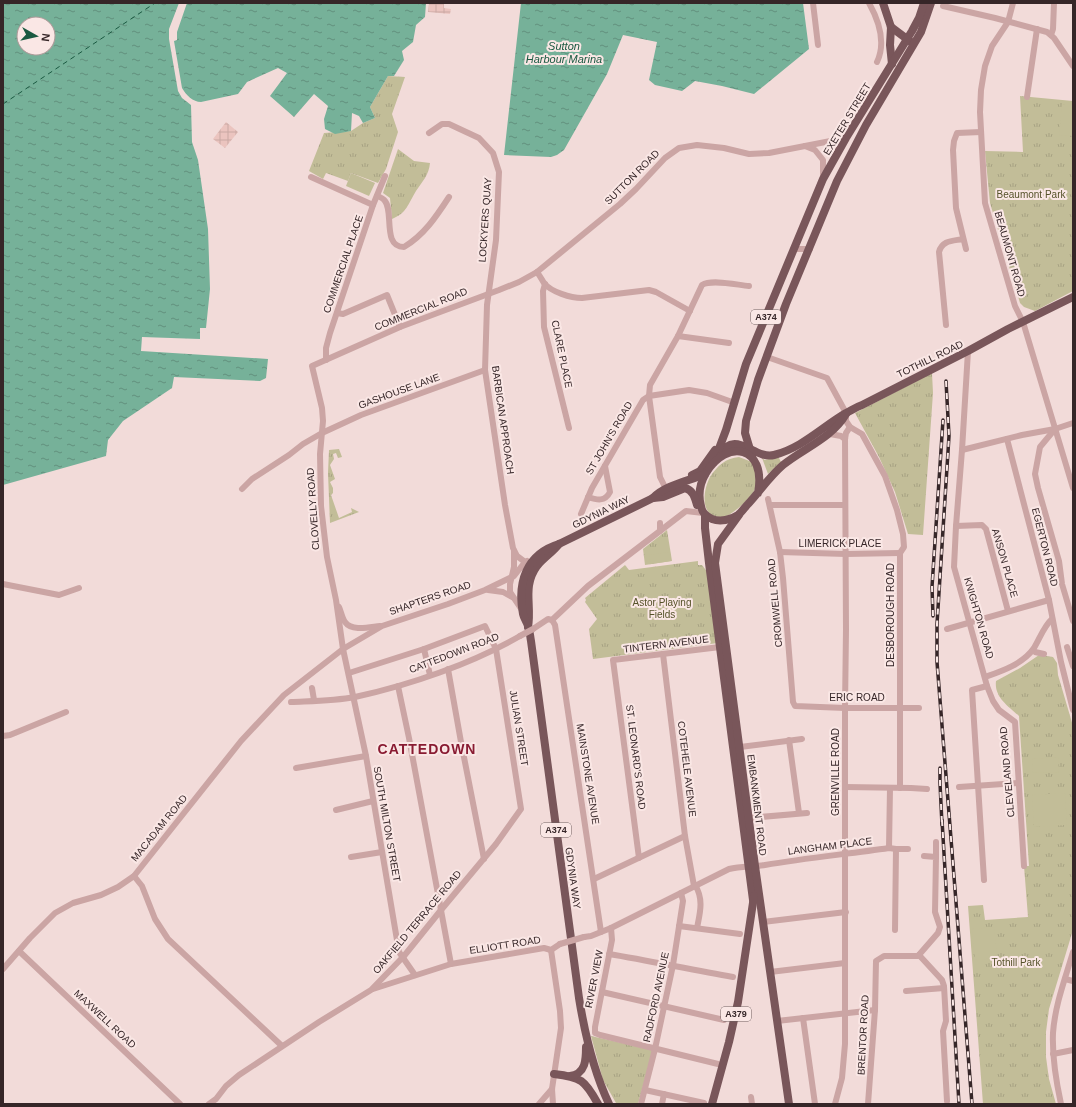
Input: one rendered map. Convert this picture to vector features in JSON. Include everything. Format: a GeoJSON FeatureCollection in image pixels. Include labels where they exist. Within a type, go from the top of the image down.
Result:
{"type":"FeatureCollection","features":[{"type":"Feature","properties":{"kind":"main road"},"geometry":{"type":"LineString","coordinates":[[883,3],[891,27],[890,45],[892,64]]}},
{"type":"Feature","properties":{"kind":"main road","name":"EXETER STREET"},"geometry":{"type":"LineString","coordinates":[[752,456],[748,448],[745,433],[746,422],[786,304],[837,181],[910,42],[924,3]]}},
{"type":"Feature","properties":{"kind":"main road","name":"EXETER STREET"},"geometry":{"type":"LineString","coordinates":[[716,460],[746,364],[795,249],[823,178],[892,64],[921,31],[931,3]]}},
{"type":"Feature","properties":{"kind":"main road"},"geometry":{"type":"LineString","coordinates":[[891,27],[910,42]]}},
{"type":"Feature","properties":{"kind":"main road"},"geometry":{"type":"LineString","coordinates":[[846,138],[866,125]]}},
{"type":"Feature","properties":{"kind":"main road","name":"TOTHILL ROAD"},"geometry":{"type":"LineString","coordinates":[[716,460],[724,449],[732,444],[737,444],[761,454],[769,455],[779,453],[799,445],[837,417],[855,407],[862,405],[1073,297]]}},
{"type":"Feature","properties":{"kind":"main road","name":"TOTHILL ROAD"},"geometry":{"type":"LineString","coordinates":[[758,493],[774,472],[817,441],[830,434],[846,413]]}},
{"type":"Feature","properties":{"kind":"main road","name":"A374"},"geometry":{"type":"LineString","coordinates":[[678,484],[680,481],[700,471],[726,430]]}},
{"type":"Feature","properties":{"kind":"main road"},"geometry":{"type":"LineString","coordinates":[[730,453],[746,453],[752,456],[757,464],[760,477],[758,493],[739,515],[722,521],[716,520],[703,513],[699,495],[705,474],[716,460],[730,453]]}},
{"type":"Feature","properties":{"kind":"main road","name":"GDYNIA WAY"},"geometry":{"type":"LineString","coordinates":[[653,498],[658,492],[666,488],[705,474]]}},
{"type":"Feature","properties":{"kind":"main road","name":"GDYNIA WAY"},"geometry":{"type":"LineString","coordinates":[[609,1104],[595,1068],[585,1034],[528,627],[523,612],[521,594],[522,583],[527,569],[535,558],[549,547],[559,544],[653,498],[662,497],[681,489],[688,489],[694,494],[698,506],[703,513]]}},
{"type":"Feature","properties":{"kind":"main road","name":"EMBANKMENT ROAD"},"geometry":{"type":"LineString","coordinates":[[703,513],[720,647],[752,866],[758,883],[789,1104]]}},
{"type":"Feature","properties":{"kind":"main road","name":"EMBANKMENT ROAD"},"geometry":{"type":"LineString","coordinates":[[739,515],[718,544],[715,563],[749,818],[753,900]]}},
{"type":"Feature","properties":{"kind":"main road","name":"GDYNIA WAY"},"geometry":{"type":"LineString","coordinates":[[528,627],[530,617],[528,591],[532,575],[542,560],[552,553],[559,544]]}},
{"type":"Feature","properties":{"kind":"main road"},"geometry":{"type":"LineString","coordinates":[[753,900],[758,883]]}},
{"type":"Feature","properties":{"kind":"main road","name":"A379"},"geometry":{"type":"LineString","coordinates":[[708,1103],[729,1042],[738,1002],[753,900]]}},
{"type":"Feature","properties":{"kind":"main road"},"geometry":{"type":"LineString","coordinates":[[570,1076],[580,1073],[584,1066],[586,1049],[585,1034]]}},
{"type":"Feature","properties":{"kind":"main road"},"geometry":{"type":"LineString","coordinates":[[554,1074],[570,1076],[580,1080],[588,1086],[598,1104]]}},
{"type":"Feature","properties":{"kind":"street"},"geometry":{"type":"LineString","coordinates":[[813,3],[818,46]]}},
{"type":"Feature","properties":{"kind":"street"},"geometry":{"type":"LineString","coordinates":[[869,3],[879,27],[881,46],[880,56],[877,62]]}},
{"type":"Feature","properties":{"kind":"street","name":"BEAUMONT ROAD"},"geometry":{"type":"LineString","coordinates":[[1013,3],[1008,22],[992,46],[985,66],[981,90],[980,112],[985,203],[1015,306],[1023,322],[1073,488]]}},
{"type":"Feature","properties":{"kind":"street"},"geometry":{"type":"LineString","coordinates":[[1051,35],[1053,29],[1054,3]]}},
{"type":"Feature","properties":{"kind":"street"},"geometry":{"type":"LineString","coordinates":[[943,6],[1037,29],[1051,35],[1073,66]]}},
{"type":"Feature","properties":{"kind":"street"},"geometry":{"type":"LineString","coordinates":[[1027,97],[1037,29]]}},
{"type":"Feature","properties":{"kind":"street","name":"LOCKYERS QUAY"},"geometry":{"type":"LineString","coordinates":[[429,133],[442,124],[449,124],[479,138],[493,153],[499,172],[499,190],[496,240],[488,294]]}},
{"type":"Feature","properties":{"kind":"street"},"geometry":{"type":"LineString","coordinates":[[966,249],[956,208],[953,150],[954,141],[957,133],[981,132]]}},
{"type":"Feature","properties":{"kind":"street","name":"SUTTON ROAD"},"geometry":{"type":"LineString","coordinates":[[538,272],[620,204],[665,158],[679,148],[697,145],[724,148],[749,154],[769,154],[846,138]]}},
{"type":"Feature","properties":{"kind":"street"},"geometry":{"type":"LineString","coordinates":[[805,146],[814,150],[824,160],[823,178]]}},
{"type":"Feature","properties":{"kind":"street","name":"COMMERCIAL PLACE"},"geometry":{"type":"LineString","coordinates":[[326,360],[326,348],[330,333],[373,205],[385,176]]}},
{"type":"Feature","properties":{"kind":"street"},"geometry":{"type":"LineString","coordinates":[[311,177],[373,205]]}},
{"type":"Feature","properties":{"kind":"street"},"geometry":{"type":"LineString","coordinates":[[377,196],[382,198],[387,203],[390,234],[392,239],[396,244],[404,248],[423,232],[437,216],[449,197]]}},
{"type":"Feature","properties":{"kind":"street"},"geometry":{"type":"LineString","coordinates":[[946,325],[939,252],[944,243],[963,239]]}},
{"type":"Feature","properties":{"kind":"street"},"geometry":{"type":"LineString","coordinates":[[795,249],[810,249]]}},
{"type":"Feature","properties":{"kind":"street"},"geometry":{"type":"LineString","coordinates":[[538,272],[545,284],[574,298],[649,290],[656,292],[690,311]]}},
{"type":"Feature","properties":{"kind":"street","name":"COMMERCIAL ROAD"},"geometry":{"type":"LineString","coordinates":[[312,366],[400,328],[519,282],[538,272]]}},
{"type":"Feature","properties":{"kind":"street","name":"ST JOHN'S ROAD"},"geometry":{"type":"LineString","coordinates":[[581,514],[588,497],[643,400],[649,396],[650,385],[678,336],[702,285],[706,283],[749,286]]}},
{"type":"Feature","properties":{"kind":"street","name":"CLARE PLACE"},"geometry":{"type":"LineString","coordinates":[[545,284],[543,291],[544,327],[568,428]]}},
{"type":"Feature","properties":{"kind":"street","name":"BARBICAN APPROACH"},"geometry":{"type":"LineString","coordinates":[[488,294],[485,370],[504,501],[513,548],[514,567],[510,587],[512,597]]}},
{"type":"Feature","properties":{"kind":"street"},"geometry":{"type":"LineString","coordinates":[[337,313],[342,314],[387,295],[400,328]]}},
{"type":"Feature","properties":{"kind":"street"},"geometry":{"type":"LineString","coordinates":[[678,336],[730,343]]}},
{"type":"Feature","properties":{"kind":"street","name":"KNIGHTON ROAD"},"geometry":{"type":"LineString","coordinates":[[968,351],[954,567],[987,686]]}},
{"type":"Feature","properties":{"kind":"street"},"geometry":{"type":"LineString","coordinates":[[767,357],[827,378],[846,413],[846,421],[850,427]]}},
{"type":"Feature","properties":{"kind":"street","name":"CLOVELLY ROAD"},"geometry":{"type":"LineString","coordinates":[[312,366],[322,408],[320,454],[321,506],[327,557],[344,649]]}},
{"type":"Feature","properties":{"kind":"street","name":"GASHOUSE LANE"},"geometry":{"type":"LineString","coordinates":[[242,489],[252,479],[303,444],[322,434],[361,415],[485,370]]}},
{"type":"Feature","properties":{"kind":"street"},"geometry":{"type":"LineString","coordinates":[[666,488],[660,477],[649,396],[690,390],[708,393],[735,403]]}},
{"type":"Feature","properties":{"kind":"street"},"geometry":{"type":"LineString","coordinates":[[962,450],[1055,429],[1073,423]]}},
{"type":"Feature","properties":{"kind":"street","name":"GRENVILLE ROAD"},"geometry":{"type":"LineString","coordinates":[[836,1104],[844,1061],[846,1013],[844,708],[846,554],[844,439],[846,432],[850,427]]}},
{"type":"Feature","properties":{"kind":"street","name":"DESBOROUGH ROAD"},"geometry":{"type":"LineString","coordinates":[[850,427],[862,434],[885,476],[897,510],[903,534],[904,547],[900,553],[900,788]]}},
{"type":"Feature","properties":{"kind":"street"},"geometry":{"type":"LineString","coordinates":[[1055,429],[1040,447],[1035,474],[1059,561],[1062,584],[1073,620]]}},
{"type":"Feature","properties":{"kind":"street"},"geometry":{"type":"LineString","coordinates":[[830,434],[841,436],[844,439]]}},
{"type":"Feature","properties":{"kind":"street","name":"EGERTON ROAD"},"geometry":{"type":"LineString","coordinates":[[1007,439],[1049,600],[1061,662],[1073,710]]}},
{"type":"Feature","properties":{"kind":"street"},"geometry":{"type":"LineString","coordinates":[[588,497],[604,500],[608,496],[610,492],[605,466]]}},
{"type":"Feature","properties":{"kind":"street","name":"CROMWELL ROAD"},"geometry":{"type":"LineString","coordinates":[[795,706],[793,702],[780,552],[769,502],[844,505]]}},
{"type":"Feature","properties":{"kind":"street","name":"CATTEDOWN ROAD"},"geometry":{"type":"LineString","coordinates":[[291,702],[353,697],[398,686],[448,669],[496,649],[539,626],[548,619],[552,620],[588,586],[686,511],[703,513]]}},
{"type":"Feature","properties":{"kind":"street"},"geometry":{"type":"LineString","coordinates":[[660,523],[660,531]]}},
{"type":"Feature","properties":{"kind":"street","name":"ANSON PLACE"},"geometry":{"type":"LineString","coordinates":[[956,526],[982,525],[986,529],[1008,610]]}},
{"type":"Feature","properties":{"kind":"street","name":"BARBICAN APPROACH"},"geometry":{"type":"LineString","coordinates":[[513,548],[517,556],[525,562]]}},
{"type":"Feature","properties":{"kind":"street","name":"LIMERICK PLACE"},"geometry":{"type":"LineString","coordinates":[[780,552],[846,554],[900,553]]}},
{"type":"Feature","properties":{"kind":"street"},"geometry":{"type":"LineString","coordinates":[[525,562],[535,558]]}},
{"type":"Feature","properties":{"kind":"street","name":"SHAPTERS ROAD"},"geometry":{"type":"LineString","coordinates":[[344,649],[382,626],[448,604],[511,578],[525,562]]}},
{"type":"Feature","properties":{"kind":"street"},"geometry":{"type":"LineString","coordinates":[[3,584],[59,595],[79,588]]}},
{"type":"Feature","properties":{"kind":"street","name":"SHAPTERS ROAD"},"geometry":{"type":"LineString","coordinates":[[485,590],[503,592],[512,597]]}},
{"type":"Feature","properties":{"kind":"street"},"geometry":{"type":"LineString","coordinates":[[512,597],[523,612]]}},
{"type":"Feature","properties":{"kind":"street","name":"SHAPTERS ROAD"},"geometry":{"type":"LineString","coordinates":[[336,600],[345,622],[350,626],[358,628],[382,626]]}},
{"type":"Feature","properties":{"kind":"street"},"geometry":{"type":"LineString","coordinates":[[947,629],[1008,610],[1049,600]]}},
{"type":"Feature","properties":{"kind":"street"},"geometry":{"type":"LineString","coordinates":[[985,677],[1018,663],[1033,650],[1048,623],[1052,619]]}},
{"type":"Feature","properties":{"kind":"street","name":"MAINSTONE AVENUE"},"geometry":{"type":"LineString","coordinates":[[552,620],[555,625],[602,932]]}},
{"type":"Feature","properties":{"kind":"street","name":"JULIAN STREET"},"geometry":{"type":"LineString","coordinates":[[424,649],[485,626],[496,649],[521,810]]}},
{"type":"Feature","properties":{"kind":"street"},"geometry":{"type":"LineString","coordinates":[[1056,637],[1067,647],[1073,666]]}},
{"type":"Feature","properties":{"kind":"street"},"geometry":{"type":"LineString","coordinates":[[1067,647],[1073,643]]}},
{"type":"Feature","properties":{"kind":"street","name":"TINTERN AVENUE"},"geometry":{"type":"LineString","coordinates":[[613,660],[720,647]]}},
{"type":"Feature","properties":{"kind":"street","name":"SOUTH MILTON STREET"},"geometry":{"type":"LineString","coordinates":[[344,649],[366,756],[399,952],[404,956],[416,975]]}},
{"type":"Feature","properties":{"kind":"street","name":"MACADAM ROAD"},"geometry":{"type":"LineString","coordinates":[[282,1046],[168,939],[155,919],[142,886],[134,876],[241,741],[284,695],[344,649]]}},
{"type":"Feature","properties":{"kind":"street"},"geometry":{"type":"LineString","coordinates":[[349,673],[424,649],[430,675]]}},
{"type":"Feature","properties":{"kind":"street"},"geometry":{"type":"LineString","coordinates":[[1033,650],[1044,654]]}},
{"type":"Feature","properties":{"kind":"street","name":"COTEHELE AVENUE"},"geometry":{"type":"LineString","coordinates":[[663,654],[686,836],[694,885],[699,892],[701,902],[697,928]]}},
{"type":"Feature","properties":{"kind":"street","name":"ST. LEONARD'S ROAD"},"geometry":{"type":"LineString","coordinates":[[613,660],[639,858]]}},
{"type":"Feature","properties":{"kind":"street"},"geometry":{"type":"LineString","coordinates":[[448,669],[484,858]]}},
{"type":"Feature","properties":{"kind":"street"},"geometry":{"type":"LineString","coordinates":[[398,686],[409,738],[450,964]]}},
{"type":"Feature","properties":{"kind":"street"},"geometry":{"type":"LineString","coordinates":[[984,880],[972,690],[987,686]]}},
{"type":"Feature","properties":{"kind":"street","name":"CLEVELAND ROAD"},"geometry":{"type":"LineString","coordinates":[[987,686],[999,710],[1015,722],[1024,866]]}},
{"type":"Feature","properties":{"kind":"street"},"geometry":{"type":"LineString","coordinates":[[312,688],[314,700]]}},
{"type":"Feature","properties":{"kind":"street","name":"ERIC ROAD"},"geometry":{"type":"LineString","coordinates":[[795,706],[844,708],[919,708]]}},
{"type":"Feature","properties":{"kind":"street"},"geometry":{"type":"LineString","coordinates":[[3,736],[66,712]]}},
{"type":"Feature","properties":{"kind":"street"},"geometry":{"type":"LineString","coordinates":[[740,747],[802,739]]}},
{"type":"Feature","properties":{"kind":"street"},"geometry":{"type":"LineString","coordinates":[[789,740],[799,813]]}},
{"type":"Feature","properties":{"kind":"street"},"geometry":{"type":"LineString","coordinates":[[296,768],[366,756]]}},
{"type":"Feature","properties":{"kind":"street"},"geometry":{"type":"LineString","coordinates":[[959,787],[1018,783]]}},
{"type":"Feature","properties":{"kind":"street"},"geometry":{"type":"LineString","coordinates":[[845,787],[927,789]]}},
{"type":"Feature","properties":{"kind":"street"},"geometry":{"type":"LineString","coordinates":[[890,788],[895,930]]}},
{"type":"Feature","properties":{"kind":"street"},"geometry":{"type":"LineString","coordinates":[[336,810],[373,801]]}},
{"type":"Feature","properties":{"kind":"street","name":"OAKFIELD TERRACE ROAD"},"geometry":{"type":"LineString","coordinates":[[210,1104],[215,1102],[226,1086],[239,1075],[371,990],[404,956],[496,844],[521,810]]}},
{"type":"Feature","properties":{"kind":"street"},"geometry":{"type":"LineString","coordinates":[[749,818],[807,813]]}},
{"type":"Feature","properties":{"kind":"street"},"geometry":{"type":"LineString","coordinates":[[594,879],[686,836]]}},
{"type":"Feature","properties":{"kind":"street"},"geometry":{"type":"LineString","coordinates":[[936,842],[935,912],[940,927],[938,934],[919,955],[942,980],[944,988],[946,1021],[943,1031],[947,1101]]}},
{"type":"Feature","properties":{"kind":"street","name":"LANGHAM PLACE"},"geometry":{"type":"LineString","coordinates":[[752,866],[821,856],[893,849],[908,849]]}},
{"type":"Feature","properties":{"kind":"street"},"geometry":{"type":"LineString","coordinates":[[351,858],[382,852]]}},
{"type":"Feature","properties":{"kind":"street"},"geometry":{"type":"LineString","coordinates":[[924,856],[936,857]]}},
{"type":"Feature","properties":{"kind":"street","name":"ELLIOTT ROAD"},"geometry":{"type":"LineString","coordinates":[[371,990],[450,964],[544,948],[551,950],[560,944],[591,936],[611,928],[694,885],[729,869],[741,866],[752,866]]}},
{"type":"Feature","properties":{"kind":"street"},"geometry":{"type":"LineString","coordinates":[[3,969],[55,913],[73,903],[101,895],[118,887],[134,876]]}},
{"type":"Feature","properties":{"kind":"street","name":"RADFORD AVENUE"},"geometry":{"type":"LineString","coordinates":[[641,1104],[655,1049],[673,965],[683,901],[681,893]]}},
{"type":"Feature","properties":{"kind":"street"},"geometry":{"type":"LineString","coordinates":[[763,922],[846,912]]}},
{"type":"Feature","properties":{"kind":"street"},"geometry":{"type":"LineString","coordinates":[[679,926],[740,934]]}},
{"type":"Feature","properties":{"kind":"street","name":"RIVER VIEW"},"geometry":{"type":"LineString","coordinates":[[611,928],[612,940],[595,1033],[600,1036],[655,1049]]}},
{"type":"Feature","properties":{"kind":"street"},"geometry":{"type":"LineString","coordinates":[[551,950],[560,1010],[560,1028],[552,1089],[553,1104]]}},
{"type":"Feature","properties":{"kind":"street","name":"MAXWELL ROAD"},"geometry":{"type":"LineString","coordinates":[[19,951],[181,1103]]}},
{"type":"Feature","properties":{"kind":"street"},"geometry":{"type":"LineString","coordinates":[[1061,1104],[1057,1087],[1053,1054],[1054,1025],[1060,994],[1073,952]]}},
{"type":"Feature","properties":{"kind":"street"},"geometry":{"type":"LineString","coordinates":[[609,954],[733,977]]}},
{"type":"Feature","properties":{"kind":"street","name":"BRENTOR ROAD"},"geometry":{"type":"LineString","coordinates":[[868,1104],[875,1010],[876,961],[884,956],[919,955]]}},
{"type":"Feature","properties":{"kind":"street"},"geometry":{"type":"LineString","coordinates":[[770,972],[845,963]]}},
{"type":"Feature","properties":{"kind":"street"},"geometry":{"type":"LineString","coordinates":[[1064,979],[1073,981]]}},
{"type":"Feature","properties":{"kind":"street"},"geometry":{"type":"LineString","coordinates":[[906,991],[944,988]]}},
{"type":"Feature","properties":{"kind":"street"},"geometry":{"type":"LineString","coordinates":[[602,992],[724,1020]]}},
{"type":"Feature","properties":{"kind":"street"},"geometry":{"type":"LineString","coordinates":[[777,1021],[875,1010]]}},
{"type":"Feature","properties":{"kind":"street"},"geometry":{"type":"LineString","coordinates":[[803,1018],[815,1104]]}},
{"type":"Feature","properties":{"kind":"street"},"geometry":{"type":"LineString","coordinates":[[655,1049],[718,1064]]}},
{"type":"Feature","properties":{"kind":"street"},"geometry":{"type":"LineString","coordinates":[[1053,1054],[1073,1050]]}},
{"type":"Feature","properties":{"kind":"street"},"geometry":{"type":"LineString","coordinates":[[539,1104],[552,1089]]}},
{"type":"Feature","properties":{"kind":"street"},"geometry":{"type":"LineString","coordinates":[[645,1090],[708,1103]]}},
{"type":"Feature","properties":{"kind":"street"},"geometry":{"type":"LineString","coordinates":[[662,1104],[664,1094]]}},
{"type":"Feature","properties":{"kind":"street"},"geometry":{"type":"LineString","coordinates":[[751,1097],[752,1104]]}},
{"type":"Feature","properties":{"kind":"green space"},"geometry":{"type":"Polygon","coordinates":[[[388,76],[405,77],[392,114],[398,132],[386,169],[378,183],[351,173],[348,181],[326,173],[323,179],[309,171],[324,133],[351,131],[363,123],[375,118],[370,107],[388,76]]]}},
{"type":"Feature","properties":{"kind":"green space","name":"Beaumont Park"},"geometry":{"type":"Polygon","coordinates":[[[1020,96],[1073,101],[1073,291],[1035,311],[1024,307],[1020,303],[990,203],[985,151],[1023,152],[1020,96]]]}},
{"type":"Feature","properties":{"kind":"green space"},"geometry":{"type":"Polygon","coordinates":[[[1062,104],[1073,105],[1073,136],[1059,135],[1062,104]]]}},
{"type":"Feature","properties":{"kind":"green space"},"geometry":{"type":"Polygon","coordinates":[[[398,149],[414,161],[430,163],[427,175],[407,208],[397,217],[392,219],[390,198],[383,193],[398,149]]]}},
{"type":"Feature","properties":{"kind":"green space"},"geometry":{"type":"Polygon","coordinates":[[[351,173],[375,183],[369,196],[346,186],[351,173]]]}},
{"type":"Feature","properties":{"kind":"green space"},"geometry":{"type":"Polygon","coordinates":[[[932,373],[933,393],[923,535],[908,534],[895,492],[879,457],[855,413],[932,373]]]}},
{"type":"Feature","properties":{"kind":"green space"},"geometry":{"type":"Polygon","coordinates":[[[339,449],[342,457],[338,458],[336,453],[333,454],[334,459],[330,465],[335,479],[330,482],[333,488],[333,493],[331,495],[339,518],[352,512],[351,508],[359,512],[330,523],[328,473],[329,450],[339,449]]]}},
{"type":"Feature","properties":{"kind":"green space"},"geometry":{"type":"Polygon","coordinates":[[[778,456],[781,462],[768,474],[762,458],[765,460],[778,456]]]}},
{"type":"Feature","properties":{"kind":"green space"},"geometry":{"type":"Polygon","coordinates":[[[739,457],[752,462],[757,473],[755,489],[744,503],[735,511],[722,517],[715,516],[709,513],[705,502],[706,489],[710,477],[722,463],[739,457]]]}},
{"type":"Feature","properties":{"kind":"green space"},"geometry":{"type":"Polygon","coordinates":[[[667,530],[672,561],[645,565],[643,549],[667,530]]]}},
{"type":"Feature","properties":{"kind":"green space"},"geometry":{"type":"Polygon","coordinates":[[[670,552],[671,561],[651,564],[649,555],[670,552]]]}},
{"type":"Feature","properties":{"kind":"green space","name":"Astor Playing Fields"},"geometry":{"type":"Polygon","coordinates":[[[698,561],[698,565],[702,565],[708,573],[718,643],[593,659],[589,629],[597,619],[585,602],[585,598],[625,565],[629,570],[698,561]]]}},
{"type":"Feature","properties":{"kind":"green space","name":"Tothill Park"},"geometry":{"type":"Polygon","coordinates":[[[1039,655],[1053,657],[1057,663],[1058,675],[1073,726],[1073,930],[1049,1009],[1046,1032],[1046,1057],[1049,1079],[1056,1104],[983,1104],[968,906],[983,905],[985,920],[1028,917],[1024,866],[1029,866],[1019,716],[1006,705],[999,696],[996,681],[1020,668],[1039,655]]]}},
{"type":"Feature","properties":{"kind":"green space"},"geometry":{"type":"Polygon","coordinates":[[[1058,757],[1059,772],[1033,773],[1032,759],[1058,757]]]}},
{"type":"Feature","properties":{"kind":"green space"},"geometry":{"type":"Polygon","coordinates":[[[1065,793],[1067,825],[1034,827],[1032,795],[1065,793]]]}},
{"type":"Feature","properties":{"kind":"green space"},"geometry":{"type":"Polygon","coordinates":[[[994,927],[997,958],[975,960],[972,929],[994,927]]]}},
{"type":"Feature","properties":{"kind":"green space"},"geometry":{"type":"Polygon","coordinates":[[[591,1036],[653,1050],[638,1104],[616,1103],[603,1080],[591,1036]]]}},
{"type":"Feature","properties":{"kind":"shaded area"},"geometry":{"type":"Polygon","coordinates":[[[429,3],[444,3],[444,8],[451,9],[450,14],[428,12],[429,3]]]}},
{"type":"Feature","properties":{"kind":"shaded area"},"geometry":{"type":"Polygon","coordinates":[[[226,122],[238,132],[225,148],[213,139],[226,122]]]}},
{"type":"Feature","properties":{"kind":"water"},"geometry":{"type":"Polygon","coordinates":[[[3,3],[179,3],[169,29],[169,39],[178,91],[182,98],[191,105],[192,142],[198,160],[208,229],[210,289],[206,328],[200,328],[200,339],[142,337],[141,351],[268,359],[266,378],[260,381],[174,377],[172,388],[123,421],[108,440],[106,456],[3,485],[3,3]]]}},
{"type":"Feature","properties":{"kind":"water"},"geometry":{"type":"Polygon","coordinates":[[[187,3],[426,3],[425,17],[416,25],[413,42],[402,51],[404,60],[394,76],[388,76],[370,107],[375,118],[363,123],[359,116],[352,113],[351,131],[335,134],[325,129],[324,119],[328,106],[314,94],[294,117],[270,96],[287,73],[278,68],[247,82],[238,94],[201,102],[190,98],[182,88],[174,41],[177,40],[177,32],[187,3]]]}},
{"type":"Feature","properties":{"kind":"water","name":"Sutton Harbour Marina"},"geometry":{"type":"Polygon","coordinates":[[[521,3],[803,3],[809,49],[754,94],[695,81],[682,91],[655,85],[649,80],[657,42],[623,35],[607,74],[564,150],[551,157],[504,155],[521,3]]]}},
{"type":"Feature","properties":{"kind":"ferry route"},"geometry":{"type":"LineString","coordinates":[[3,104],[155,3]]}},
{"type":"Feature","properties":{"kind":"railway"},"geometry":{"type":"LineString","coordinates":[[946,381],[949,436],[937,624],[937,662],[972,1104]]}},
{"type":"Feature","properties":{"kind":"railway"},"geometry":{"type":"LineString","coordinates":[[933,616],[932,587],[943,420]]}},
{"type":"Feature","properties":{"kind":"railway"},"geometry":{"type":"LineString","coordinates":[[940,768],[942,825]]}},
{"type":"Feature","properties":{"kind":"railway"},"geometry":{"type":"LineString","coordinates":[[942,820],[959,1104]]}},
{"type":"Feature","properties":{"kind":"district","name":"CATTEDOWN"},"geometry":{"type":"Point","coordinates":[427,749]}}]}
